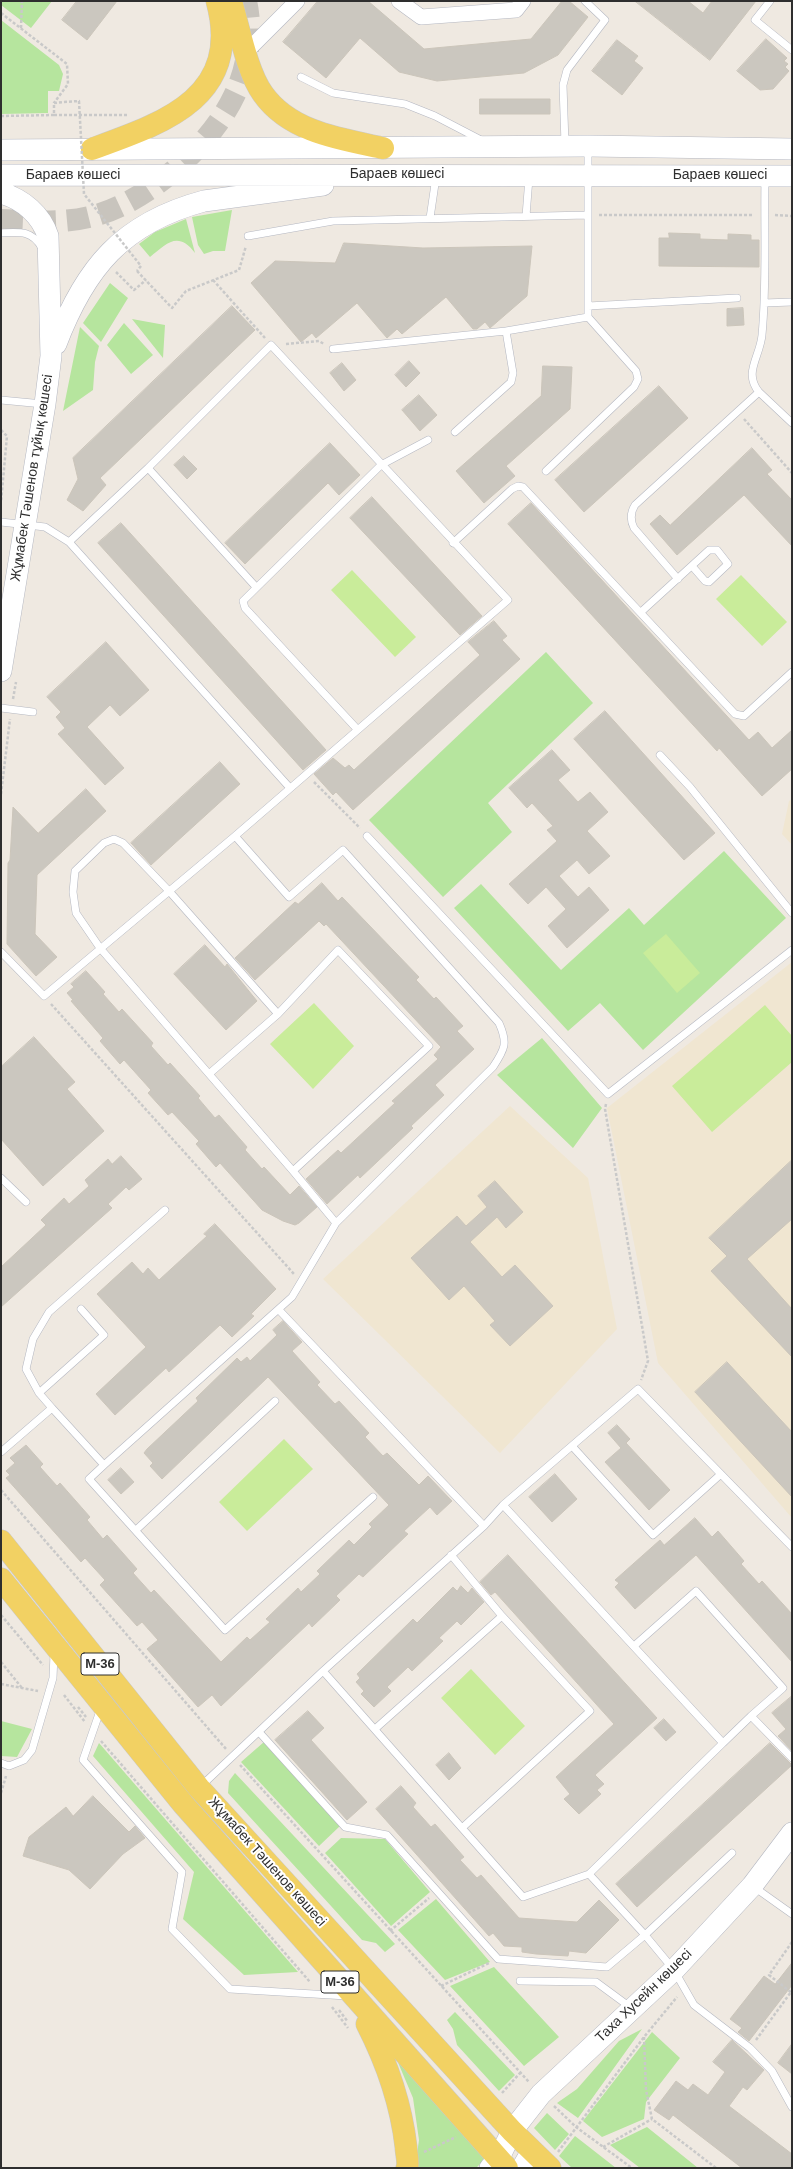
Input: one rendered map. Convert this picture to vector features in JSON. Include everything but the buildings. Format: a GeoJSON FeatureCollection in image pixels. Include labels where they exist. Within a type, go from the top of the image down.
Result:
{"type":"FeatureCollection","features":[{"type":"Feature","properties":{"kind":"main road"},"geometry":{"type":"LineString","coordinates":[[92,149],[157,124],[178,113],[202,92],[216,67],[220,52],[222,27],[217,1]]}},
{"type":"Feature","properties":{"kind":"main road"},"geometry":{"type":"LineString","coordinates":[[231,1],[252,72],[262,93],[276,109],[291,120],[311,130],[383,148]]}},
{"type":"Feature","properties":{"kind":"main road","name":"Бараев көшесі"},"geometry":{"type":"LineString","coordinates":[[1,150],[565,146],[792,149]]}},
{"type":"Feature","properties":{"kind":"main road"},"geometry":{"type":"LineString","coordinates":[[522,147],[525,174]]}},
{"type":"Feature","properties":{"kind":"main road"},"geometry":{"type":"LineString","coordinates":[[51,356],[74,301],[99,262],[124,239],[152,221],[186,206],[221,198],[406,174]]}},
{"type":"Feature","properties":{"kind":"main road","name":"Бараев көшесі"},"geometry":{"type":"LineString","coordinates":[[1,175],[588,174],[792,176]]}},
{"type":"Feature","properties":{"kind":"main road"},"geometry":{"type":"LineString","coordinates":[[1,193],[18,200],[29,208],[36,214],[45,226],[50,246],[51,356]]}},
{"type":"Feature","properties":{"kind":"main road","name":"Жұмабек Тәшенов тұйық көшесі"},"geometry":{"type":"LineString","coordinates":[[1,671],[5,621],[25,524],[45,404],[51,356]]}},
{"type":"Feature","properties":{"kind":"main road","name":"Жұмабек Тәшенов көшесі"},"geometry":{"type":"LineString","coordinates":[[1,1541],[199,1788],[512,2131],[527,2160],[550,2167]]}},
{"type":"Feature","properties":{"kind":"main road","name":"Жұмабек Тәшенов көшесі"},"geometry":{"type":"LineString","coordinates":[[1,1579],[183,1804],[353,1996],[498,2165]]}},
{"type":"Feature","properties":{"kind":"main road","name":"Таха Хусейн көшесі"},"geometry":{"type":"LineString","coordinates":[[498,2165],[512,2131],[541,2094],[674,1970],[752,1886],[792,1833]]}},
{"type":"Feature","properties":{"kind":"main road"},"geometry":{"type":"LineString","coordinates":[[353,1996],[381,2051],[398,2097],[405,2141],[407,2168]]}},
{"type":"Feature","properties":{"kind":"street"},"geometry":{"type":"LineString","coordinates":[[246,52],[297,1]]}},
{"type":"Feature","properties":{"kind":"street"},"geometry":{"type":"LineString","coordinates":[[399,1],[421,17],[516,10],[523,1]]}},
{"type":"Feature","properties":{"kind":"lane"},"geometry":{"type":"LineString","coordinates":[[565,146],[563,85],[567,70],[605,20],[584,1]]}},
{"type":"Feature","properties":{"kind":"lane"},"geometry":{"type":"LineString","coordinates":[[770,1],[755,20],[792,50]]}},
{"type":"Feature","properties":{"kind":"lane"},"geometry":{"type":"LineString","coordinates":[[301,77],[333,93],[405,104],[435,116],[496,147]]}},
{"type":"Feature","properties":{"kind":"lane"},"geometry":{"type":"LineString","coordinates":[[546,471],[634,387],[638,379],[636,371],[588,317],[588,146]]}},
{"type":"Feature","properties":{"kind":"lane"},"geometry":{"type":"LineString","coordinates":[[430,218],[436,174]]}},
{"type":"Feature","properties":{"kind":"lane"},"geometry":{"type":"LineString","coordinates":[[525,174],[526,216]]}},
{"type":"Feature","properties":{"kind":"lane"},"geometry":{"type":"LineString","coordinates":[[765,175],[764,303],[761,344],[751,376],[753,385],[759,392],[792,423]]}},
{"type":"Feature","properties":{"kind":"lane"},"geometry":{"type":"LineString","coordinates":[[248,236],[333,221],[587,215]]}},
{"type":"Feature","properties":{"kind":"lane"},"geometry":{"type":"LineString","coordinates":[[1,233],[19,232],[34,236],[41,246],[50,273]]}},
{"type":"Feature","properties":{"kind":"lane"},"geometry":{"type":"LineString","coordinates":[[588,306],[736,298]]}},
{"type":"Feature","properties":{"kind":"lane"},"geometry":{"type":"LineString","coordinates":[[764,303],[792,302]]}},
{"type":"Feature","properties":{"kind":"lane"},"geometry":{"type":"LineString","coordinates":[[333,349],[506,331],[588,317]]}},
{"type":"Feature","properties":{"kind":"lane"},"geometry":{"type":"LineString","coordinates":[[456,432],[511,382],[512,373],[506,331]]}},
{"type":"Feature","properties":{"kind":"lane"},"geometry":{"type":"LineString","coordinates":[[1,952],[44,996],[235,836],[508,600],[453,543],[271,345],[148,468],[69,542]]}},
{"type":"Feature","properties":{"kind":"lane"},"geometry":{"type":"LineString","coordinates":[[678,579],[634,528],[631,523],[632,511],[635,505],[759,392]]}},
{"type":"Feature","properties":{"kind":"lane"},"geometry":{"type":"LineString","coordinates":[[1,400],[45,404]]}},
{"type":"Feature","properties":{"kind":"lane"},"geometry":{"type":"LineString","coordinates":[[357,729],[243,606],[245,598],[381,465],[428,440]]}},
{"type":"Feature","properties":{"kind":"lane"},"geometry":{"type":"LineString","coordinates":[[148,468],[256,587]]}},
{"type":"Feature","properties":{"kind":"lane"},"geometry":{"type":"LineString","coordinates":[[453,543],[512,489],[518,486],[523,487],[737,716],[747,713],[792,672]]}},
{"type":"Feature","properties":{"kind":"lane"},"geometry":{"type":"LineString","coordinates":[[1,522],[45,527],[69,542],[290,788]]}},
{"type":"Feature","properties":{"kind":"lane"},"geometry":{"type":"LineString","coordinates":[[641,612],[692,566],[714,548],[728,564],[709,582],[705,581],[692,566]]}},
{"type":"Feature","properties":{"kind":"lane"},"geometry":{"type":"LineString","coordinates":[[1,708],[33,712]]}},
{"type":"Feature","properties":{"kind":"lane"},"geometry":{"type":"LineString","coordinates":[[660,755],[690,786],[792,913]]}},
{"type":"Feature","properties":{"kind":"lane"},"geometry":{"type":"LineString","coordinates":[[235,836],[289,897],[344,850],[499,1023],[505,1037],[503,1052],[493,1067],[336,1223],[292,1297],[89,1479],[225,1630],[373,1497]]}},
{"type":"Feature","properties":{"kind":"lane"},"geometry":{"type":"LineString","coordinates":[[368,836],[608,1094],[792,950]]}},
{"type":"Feature","properties":{"kind":"lane"},"geometry":{"type":"LineString","coordinates":[[278,1014],[169,890],[123,843],[114,839],[104,843],[75,871],[73,892],[76,913],[100,948],[293,1171],[336,1223]]}},
{"type":"Feature","properties":{"kind":"lane"},"geometry":{"type":"LineString","coordinates":[[209,1074],[278,1014],[338,950],[429,1046],[293,1171]]}},
{"type":"Feature","properties":{"kind":"lane"},"geometry":{"type":"LineString","coordinates":[[1,1178],[26,1202]]}},
{"type":"Feature","properties":{"kind":"lane"},"geometry":{"type":"LineString","coordinates":[[104,1465],[39,1393],[26,1369],[32,1339],[49,1312],[164,1210]]}},
{"type":"Feature","properties":{"kind":"lane"},"geometry":{"type":"LineString","coordinates":[[39,1393],[104,1335],[81,1309]]}},
{"type":"Feature","properties":{"kind":"lane"},"geometry":{"type":"LineString","coordinates":[[279,1310],[484,1526]]}},
{"type":"Feature","properties":{"kind":"lane"},"geometry":{"type":"LineString","coordinates":[[199,1788],[323,1671],[484,1526],[503,1505],[638,1389],[792,1546]]}},
{"type":"Feature","properties":{"kind":"lane"},"geometry":{"type":"LineString","coordinates":[[136,1530],[274,1401]]}},
{"type":"Feature","properties":{"kind":"lane"},"geometry":{"type":"LineString","coordinates":[[1,1452],[52,1408]]}},
{"type":"Feature","properties":{"kind":"lane"},"geometry":{"type":"LineString","coordinates":[[572,1446],[653,1535],[721,1474]]}},
{"type":"Feature","properties":{"kind":"lane"},"geometry":{"type":"LineString","coordinates":[[503,1505],[724,1743]]}},
{"type":"Feature","properties":{"kind":"lane"},"geometry":{"type":"LineString","coordinates":[[451,1556],[502,1616],[590,1712],[462,1828]]}},
{"type":"Feature","properties":{"kind":"lane"},"geometry":{"type":"LineString","coordinates":[[323,1671],[523,1897],[589,1874],[751,1716],[783,1688],[696,1591],[634,1646]]}},
{"type":"Feature","properties":{"kind":"lane"},"geometry":{"type":"LineString","coordinates":[[375,1729],[502,1616]]}},
{"type":"Feature","properties":{"kind":"lane"},"geometry":{"type":"LineString","coordinates":[[1,1763],[9,1766],[24,1760],[32,1750],[53,1678],[55,1646]]}},
{"type":"Feature","properties":{"kind":"lane"},"geometry":{"type":"LineString","coordinates":[[102,1704],[82,1760],[182,1872],[172,1929],[230,1989],[353,1996]]}},
{"type":"Feature","properties":{"kind":"lane"},"geometry":{"type":"LineString","coordinates":[[751,1716],[792,1758]]}},
{"type":"Feature","properties":{"kind":"lane"},"geometry":{"type":"LineString","coordinates":[[259,1732],[345,1827],[387,1835],[498,1959],[608,1967],[645,1935],[732,1853]]}},
{"type":"Feature","properties":{"kind":"lane"},"geometry":{"type":"LineString","coordinates":[[589,1874],[645,1935],[674,1970],[694,2005],[750,2048],[772,2071],[792,2107]]}},
{"type":"Feature","properties":{"kind":"lane"},"geometry":{"type":"LineString","coordinates":[[752,1886],[792,1914]]}},
{"type":"Feature","properties":{"kind":"lane"},"geometry":{"type":"LineString","coordinates":[[520,1981],[596,1982],[632,2009]]}},
{"type":"Feature","properties":{"kind":"path"},"geometry":{"type":"LineString","coordinates":[[21,29],[22,1]]}},
{"type":"Feature","properties":{"kind":"path"},"geometry":{"type":"LineString","coordinates":[[1,13],[67,64],[68,84],[54,103],[54,115]]}},
{"type":"Feature","properties":{"kind":"path"},"geometry":{"type":"LineString","coordinates":[[54,103],[79,101],[84,194],[141,266],[137,271],[172,308],[186,291],[239,270],[248,236]]}},
{"type":"Feature","properties":{"kind":"path"},"geometry":{"type":"LineString","coordinates":[[1,116],[133,115]]}},
{"type":"Feature","properties":{"kind":"path"},"geometry":{"type":"LineString","coordinates":[[587,215],[765,214],[792,216]]}},
{"type":"Feature","properties":{"kind":"path"},"geometry":{"type":"LineString","coordinates":[[213,280],[271,345],[319,341],[333,349]]}},
{"type":"Feature","properties":{"kind":"path"},"geometry":{"type":"LineString","coordinates":[[738,412],[792,473]]}},
{"type":"Feature","properties":{"kind":"path"},"geometry":{"type":"LineString","coordinates":[[1,430],[7,436],[1,502]]}},
{"type":"Feature","properties":{"kind":"path"},"geometry":{"type":"LineString","coordinates":[[306,774],[368,836]]}},
{"type":"Feature","properties":{"kind":"path"},"geometry":{"type":"LineString","coordinates":[[44,996],[301,1282]]}},
{"type":"Feature","properties":{"kind":"path"},"geometry":{"type":"LineString","coordinates":[[608,1094],[605,1109],[648,1361],[638,1389]]}},
{"type":"Feature","properties":{"kind":"path"},"geometry":{"type":"LineString","coordinates":[[1,1490],[232,1757],[440,1986],[541,2094],[576,2127],[632,2168]]}},
{"type":"Feature","properties":{"kind":"path"},"geometry":{"type":"LineString","coordinates":[[1,1615],[70,1697],[93,1729],[178,1822]]}},
{"type":"Feature","properties":{"kind":"path"},"geometry":{"type":"LineString","coordinates":[[1,1662],[23,1690]]}},
{"type":"Feature","properties":{"kind":"path"},"geometry":{"type":"LineString","coordinates":[[1,1684],[23,1690],[70,1697]]}},
{"type":"Feature","properties":{"kind":"path"},"geometry":{"type":"LineString","coordinates":[[64,1695],[352,2031],[329,1995]]}},
{"type":"Feature","properties":{"kind":"path"},"geometry":{"type":"LineString","coordinates":[[1,1793],[9,1766]]}},
{"type":"Feature","properties":{"kind":"path"},"geometry":{"type":"LineString","coordinates":[[390,1931],[438,1891]]}},
{"type":"Feature","properties":{"kind":"path"},"geometry":{"type":"LineString","coordinates":[[750,2048],[792,1992],[769,1975],[792,1942]]}},
{"type":"Feature","properties":{"kind":"path"},"geometry":{"type":"LineString","coordinates":[[440,1986],[498,1959]]}},
{"type":"Feature","properties":{"kind":"path"},"geometry":{"type":"LineString","coordinates":[[550,2167],[576,2127],[644,2037],[685,1988]]}},
{"type":"Feature","properties":{"kind":"path"},"geometry":{"type":"LineString","coordinates":[[644,2037],[646,2090],[652,2119],[716,2168]]}},
{"type":"Feature","properties":{"kind":"path"},"geometry":{"type":"LineString","coordinates":[[603,2147],[652,2119]]}},
{"type":"Feature","properties":{"kind":"shaded area"},"geometry":{"type":"Polygon","coordinates":[[[792,799],[792,845],[782,834],[789,801],[792,799]]]}},
{"type":"Feature","properties":{"kind":"shaded area"},"geometry":{"type":"Polygon","coordinates":[[[792,962],[792,1518],[658,1363],[607,1108],[792,962]]]}},
{"type":"Feature","properties":{"kind":"shaded area"},"geometry":{"type":"Polygon","coordinates":[[[510,1106],[588,1178],[617,1329],[500,1453],[323,1279],[510,1106]]]}},
{"type":"Feature","properties":{"kind":"green space"},"geometry":{"type":"Polygon","coordinates":[[[1,1],[52,1],[31,28],[1,5],[1,1]]]}},
{"type":"Feature","properties":{"kind":"green space"},"geometry":{"type":"Polygon","coordinates":[[[1,20],[59,65],[63,74],[59,91],[48,91],[48,113],[1,114],[1,20]]]}},
{"type":"Feature","properties":{"kind":"green space"},"geometry":{"type":"Polygon","coordinates":[[[232,210],[225,251],[213,251],[204,254],[198,245],[192,217],[232,210]]]}},
{"type":"Feature","properties":{"kind":"green space"},"geometry":{"type":"Polygon","coordinates":[[[186,219],[195,253],[189,246],[178,241],[167,244],[150,257],[139,244],[155,232],[186,219]]]}},
{"type":"Feature","properties":{"kind":"green space"},"geometry":{"type":"Polygon","coordinates":[[[110,283],[128,298],[101,342],[83,323],[110,283]]]}},
{"type":"Feature","properties":{"kind":"green space"},"geometry":{"type":"Polygon","coordinates":[[[132,319],[165,325],[163,358],[132,319]]]}},
{"type":"Feature","properties":{"kind":"green space"},"geometry":{"type":"Polygon","coordinates":[[[124,323],[153,355],[131,374],[107,345],[124,323]]]}},
{"type":"Feature","properties":{"kind":"green space"},"geometry":{"type":"Polygon","coordinates":[[[80,327],[99,346],[95,362],[93,390],[63,411],[80,327]]]}},
{"type":"Feature","properties":{"kind":"green space"},"geometry":{"type":"Polygon","coordinates":[[[352,570],[416,637],[395,657],[331,590],[352,570]]]}},
{"type":"Feature","properties":{"kind":"green space"},"geometry":{"type":"Polygon","coordinates":[[[741,575],[787,622],[762,646],[716,599],[741,575]]]}},
{"type":"Feature","properties":{"kind":"green space"},"geometry":{"type":"Polygon","coordinates":[[[546,652],[593,703],[488,803],[512,832],[443,897],[369,820],[546,652]]]}},
{"type":"Feature","properties":{"kind":"green space"},"geometry":{"type":"Polygon","coordinates":[[[724,851],[786,918],[643,1050],[600,1003],[568,1031],[454,908],[481,884],[561,970],[629,908],[644,925],[724,851]]]}},
{"type":"Feature","properties":{"kind":"green space"},"geometry":{"type":"Polygon","coordinates":[[[666,934],[700,973],[677,993],[643,953],[666,934]]]}},
{"type":"Feature","properties":{"kind":"green space"},"geometry":{"type":"Polygon","coordinates":[[[314,1003],[354,1046],[313,1089],[270,1044],[314,1003]]]}},
{"type":"Feature","properties":{"kind":"green space"},"geometry":{"type":"Polygon","coordinates":[[[765,1005],[792,1036],[792,1062],[712,1132],[672,1086],[765,1005]]]}},
{"type":"Feature","properties":{"kind":"green space"},"geometry":{"type":"Polygon","coordinates":[[[542,1038],[602,1108],[573,1148],[497,1075],[542,1038]]]}},
{"type":"Feature","properties":{"kind":"green space"},"geometry":{"type":"Polygon","coordinates":[[[284,1439],[313,1469],[247,1531],[219,1502],[284,1439]]]}},
{"type":"Feature","properties":{"kind":"green space"},"geometry":{"type":"Polygon","coordinates":[[[471,1669],[525,1726],[495,1755],[441,1698],[471,1669]]]}},
{"type":"Feature","properties":{"kind":"green space"},"geometry":{"type":"Polygon","coordinates":[[[1,1721],[32,1729],[17,1757],[1,1756],[1,1721]]]}},
{"type":"Feature","properties":{"kind":"green space"},"geometry":{"type":"Polygon","coordinates":[[[264,1742],[340,1826],[319,1846],[241,1762],[264,1742]]]}},
{"type":"Feature","properties":{"kind":"green space"},"geometry":{"type":"Polygon","coordinates":[[[99,1743],[298,1972],[244,1975],[183,1919],[194,1872],[93,1756],[99,1743]]]}},
{"type":"Feature","properties":{"kind":"green space"},"geometry":{"type":"Polygon","coordinates":[[[235,1773],[395,1944],[385,1952],[376,1943],[362,1940],[228,1793],[229,1781],[235,1773]]]}},
{"type":"Feature","properties":{"kind":"green space"},"geometry":{"type":"Polygon","coordinates":[[[341,1838],[385,1839],[430,1892],[391,1926],[325,1853],[341,1838]]]}},
{"type":"Feature","properties":{"kind":"green space"},"geometry":{"type":"Polygon","coordinates":[[[436,1899],[490,1962],[445,1980],[398,1930],[436,1899]]]}},
{"type":"Feature","properties":{"kind":"green space"},"geometry":{"type":"Polygon","coordinates":[[[494,1967],[559,2037],[524,2066],[450,1986],[494,1967]]]}},
{"type":"Feature","properties":{"kind":"green space"},"geometry":{"type":"Polygon","coordinates":[[[455,2012],[515,2075],[499,2091],[457,2045],[453,2029],[447,2020],[455,2012]]]}},
{"type":"Feature","properties":{"kind":"green space"},"geometry":{"type":"Polygon","coordinates":[[[642,2029],[578,2118],[557,2103],[577,2089],[619,2041],[642,2029]]]}},
{"type":"Feature","properties":{"kind":"green space"},"geometry":{"type":"Polygon","coordinates":[[[652,2032],[680,2058],[646,2102],[644,2119],[602,2137],[583,2121],[652,2032]]]}},
{"type":"Feature","properties":{"kind":"green space"},"geometry":{"type":"Polygon","coordinates":[[[397,2060],[485,2159],[476,2168],[415,2168],[419,2140],[413,2098],[397,2060]]]}},
{"type":"Feature","properties":{"kind":"green space"},"geometry":{"type":"Polygon","coordinates":[[[547,2113],[569,2134],[555,2150],[534,2128],[547,2113]]]}},
{"type":"Feature","properties":{"kind":"green space"},"geometry":{"type":"Polygon","coordinates":[[[647,2127],[698,2168],[640,2168],[610,2145],[647,2127]]]}},
{"type":"Feature","properties":{"kind":"green space"},"geometry":{"type":"Polygon","coordinates":[[[575,2136],[616,2168],[572,2168],[559,2156],[575,2136]]]}},
{"type":"Feature","properties":{"kind":"tunnel"},"geometry":{"type":"LineString","coordinates":[[1,220],[67,221],[89,217],[110,210],[131,200],[153,187],[173,171],[192,154],[209,135],[223,115],[239,85],[248,50],[249,25],[246,1]]}}]}
